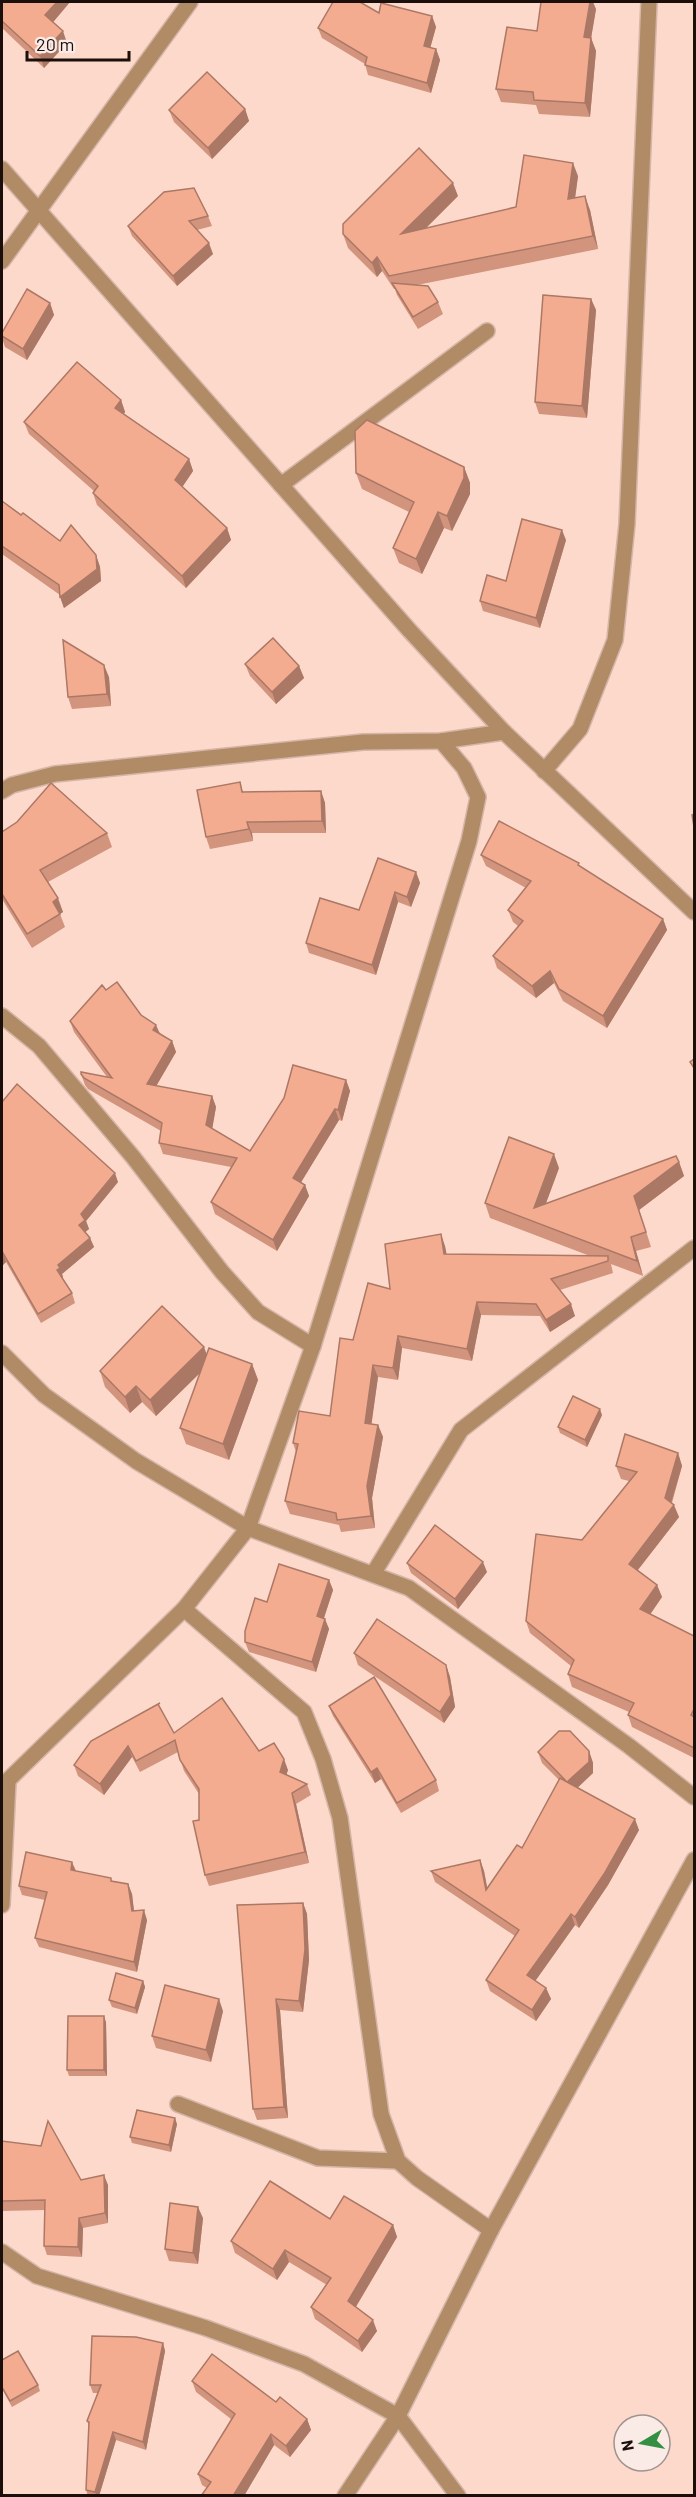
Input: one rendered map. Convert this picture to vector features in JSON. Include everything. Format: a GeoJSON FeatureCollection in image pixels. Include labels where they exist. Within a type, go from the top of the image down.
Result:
{"type":"FeatureCollection","features":[{"type":"Feature","properties":{"kind":"street"},"geometry":{"type":"LineString","coordinates":[[2,261],[190,2]]}},
{"type":"Feature","properties":{"kind":"street"},"geometry":{"type":"LineString","coordinates":[[544,771],[580,729],[615,640],[627,524],[649,2]]}},
{"type":"Feature","properties":{"kind":"street"},"geometry":{"type":"LineString","coordinates":[[2,169],[410,631],[504,732],[694,912]]}},
{"type":"Feature","properties":{"kind":"street"},"geometry":{"type":"LineString","coordinates":[[281,486],[487,331]]}},
{"type":"Feature","properties":{"kind":"street"},"geometry":{"type":"LineString","coordinates":[[2,791],[12,785],[55,774],[363,742],[441,741],[504,732]]}},
{"type":"Feature","properties":{"kind":"street"},"geometry":{"type":"LineString","coordinates":[[2,1905],[5,1784],[184,1609],[248,1528],[313,1346],[469,841],[478,797],[464,768],[441,741]]}},
{"type":"Feature","properties":{"kind":"street"},"geometry":{"type":"LineString","coordinates":[[2,1016],[39,1046],[133,1157],[222,1272],[258,1312],[313,1346]]}},
{"type":"Feature","properties":{"kind":"street"},"geometry":{"type":"LineString","coordinates":[[373,1574],[461,1430],[694,1248]]}},
{"type":"Feature","properties":{"kind":"street"},"geometry":{"type":"LineString","coordinates":[[2,1353],[44,1395],[136,1461],[248,1528],[410,1588],[629,1746],[694,1797]]}},
{"type":"Feature","properties":{"kind":"street"},"geometry":{"type":"LineString","coordinates":[[184,1609],[304,1712],[323,1759],[340,1818],[381,2114],[398,2161],[417,2178],[490,2230]]}},
{"type":"Feature","properties":{"kind":"street"},"geometry":{"type":"LineString","coordinates":[[345,2496],[398,2416],[490,2230],[694,1860]]}},
{"type":"Feature","properties":{"kind":"street"},"geometry":{"type":"LineString","coordinates":[[178,2104],[318,2158],[398,2161]]}},
{"type":"Feature","properties":{"kind":"street"},"geometry":{"type":"LineString","coordinates":[[2,2252],[37,2276],[206,2328],[304,2364],[398,2416],[458,2496]]}},
{"type":"Feature","properties":{"kind":"building"},"geometry":{"type":"Polygon","coordinates":[[[2,2],[57,2],[45,15],[63,31],[40,56],[2,21],[2,2]]]}},
{"type":"Feature","properties":{"kind":"building"},"geometry":{"type":"Polygon","coordinates":[[[333,2],[360,2],[379,13],[381,3],[432,16],[424,46],[436,49],[427,83],[365,65],[367,57],[318,28],[333,2]]]}},
{"type":"Feature","properties":{"kind":"building"},"geometry":{"type":"Polygon","coordinates":[[[541,2],[590,2],[584,37],[591,38],[585,103],[534,100],[533,92],[496,89],[507,27],[537,31],[541,2]]]}},
{"type":"Feature","properties":{"kind":"building"},"geometry":{"type":"Polygon","coordinates":[[[207,72],[245,109],[208,148],[169,110],[207,72]]]}},
{"type":"Feature","properties":{"kind":"building"},"geometry":{"type":"Polygon","coordinates":[[[419,148],[453,183],[401,234],[516,207],[524,155],[573,163],[568,199],[585,196],[593,236],[389,276],[377,257],[372,263],[343,234],[343,224],[419,148]]]}},
{"type":"Feature","properties":{"kind":"building"},"geometry":{"type":"Polygon","coordinates":[[[194,188],[208,216],[189,221],[209,243],[173,276],[128,226],[164,192],[194,188]]]}},
{"type":"Feature","properties":{"kind":"building"},"geometry":{"type":"Polygon","coordinates":[[[392,283],[428,286],[438,302],[413,317],[392,283]]]}},
{"type":"Feature","properties":{"kind":"building"},"geometry":{"type":"Polygon","coordinates":[[[27,289],[50,303],[23,349],[2,336],[2,333],[27,289]]]}},
{"type":"Feature","properties":{"kind":"building"},"geometry":{"type":"Polygon","coordinates":[[[543,295],[591,299],[582,406],[535,402],[543,295]]]}},
{"type":"Feature","properties":{"kind":"building"},"geometry":{"type":"Polygon","coordinates":[[[77,362],[121,400],[115,408],[189,459],[175,480],[227,528],[182,576],[93,493],[98,486],[24,422],[77,362]]]}},
{"type":"Feature","properties":{"kind":"building"},"geometry":{"type":"Polygon","coordinates":[[[367,420],[464,467],[464,478],[447,516],[438,512],[416,559],[393,548],[414,502],[356,473],[355,431],[367,420]]]}},
{"type":"Feature","properties":{"kind":"building"},"geometry":{"type":"Polygon","coordinates":[[[2,501],[21,515],[23,513],[60,541],[71,525],[96,555],[97,569],[60,597],[59,585],[2,546],[2,501]]]}},
{"type":"Feature","properties":{"kind":"building"},"geometry":{"type":"Polygon","coordinates":[[[522,519],[562,530],[536,618],[480,601],[487,575],[506,581],[522,519]]]}},
{"type":"Feature","properties":{"kind":"building"},"geometry":{"type":"Polygon","coordinates":[[[273,638],[299,666],[272,692],[245,664],[273,638]]]}},
{"type":"Feature","properties":{"kind":"building"},"geometry":{"type":"Polygon","coordinates":[[[63,640],[104,665],[107,694],[68,697],[63,640]]]}},
{"type":"Feature","properties":{"kind":"building"},"geometry":{"type":"Polygon","coordinates":[[[240,782],[242,792],[321,791],[322,821],[247,822],[249,829],[206,837],[197,790],[240,782]]]}},
{"type":"Feature","properties":{"kind":"building"},"geometry":{"type":"Polygon","coordinates":[[[51,783],[107,833],[40,870],[58,898],[53,902],[60,914],[27,934],[2,894],[2,832],[17,822],[51,783]]]}},
{"type":"Feature","properties":{"kind":"building"},"geometry":{"type":"Polygon","coordinates":[[[499,821],[579,863],[578,865],[663,919],[603,1016],[559,989],[550,971],[532,986],[493,956],[523,921],[508,910],[531,881],[481,855],[499,821]]]}},
{"type":"Feature","properties":{"kind":"building"},"geometry":{"type":"Polygon","coordinates":[[[378,858],[416,872],[407,897],[395,892],[372,965],[306,943],[320,898],[359,910],[378,858]]]}},
{"type":"Feature","properties":{"kind":"building"},"geometry":{"type":"Polygon","coordinates":[[[117,982],[141,1015],[156,1025],[153,1030],[172,1041],[147,1084],[212,1096],[206,1125],[250,1151],[284,1098],[293,1065],[346,1080],[338,1110],[335,1109],[293,1178],[305,1185],[273,1240],[211,1202],[237,1158],[159,1143],[162,1123],[84,1078],[81,1074],[81,1072],[112,1078],[70,1021],[102,985],[106,990],[117,982]]]}},
{"type":"Feature","properties":{"kind":"building"},"geometry":{"type":"Polygon","coordinates":[[[17,1084],[115,1173],[81,1214],[85,1220],[79,1225],[90,1238],[58,1265],[60,1268],[57,1270],[72,1293],[38,1314],[2,1254],[2,1102],[17,1084]]]}},
{"type":"Feature","properties":{"kind":"building"},"geometry":{"type":"Polygon","coordinates":[[[509,1137],[554,1154],[534,1208],[676,1156],[679,1162],[634,1196],[646,1232],[631,1237],[637,1261],[485,1203],[509,1137]]]}},
{"type":"Feature","properties":{"kind":"building"},"geometry":{"type":"Polygon","coordinates":[[[441,1234],[444,1254],[608,1256],[608,1261],[551,1279],[571,1304],[546,1320],[536,1304],[477,1302],[467,1349],[398,1336],[393,1368],[373,1365],[365,1423],[378,1425],[367,1486],[371,1516],[337,1520],[336,1513],[285,1501],[298,1444],[293,1443],[299,1411],[330,1416],[340,1338],[353,1340],[368,1283],[390,1289],[385,1244],[441,1234]]]}},
{"type":"Feature","properties":{"kind":"building"},"geometry":{"type":"Polygon","coordinates":[[[162,1306],[204,1347],[150,1400],[136,1386],[125,1397],[100,1371],[162,1306]]]}},
{"type":"Feature","properties":{"kind":"building"},"geometry":{"type":"Polygon","coordinates":[[[209,1348],[252,1364],[223,1444],[180,1428],[209,1348]]]}},
{"type":"Feature","properties":{"kind":"building"},"geometry":{"type":"Polygon","coordinates":[[[573,1396],[600,1409],[585,1440],[558,1427],[573,1396]]]}},
{"type":"Feature","properties":{"kind":"building"},"geometry":{"type":"Polygon","coordinates":[[[625,1434],[678,1453],[665,1498],[674,1505],[629,1564],[657,1585],[640,1609],[694,1636],[694,1709],[691,1715],[694,1717],[694,1748],[628,1715],[634,1703],[568,1674],[574,1660],[526,1621],[536,1534],[582,1540],[637,1472],[616,1466],[625,1434]]]}},
{"type":"Feature","properties":{"kind":"building"},"geometry":{"type":"Polygon","coordinates":[[[435,1525],[483,1562],[455,1599],[407,1563],[435,1525]]]}},
{"type":"Feature","properties":{"kind":"building"},"geometry":{"type":"Polygon","coordinates":[[[279,1564],[329,1580],[317,1616],[325,1619],[312,1662],[245,1642],[245,1631],[255,1598],[267,1602],[279,1564]]]}},
{"type":"Feature","properties":{"kind":"building"},"geometry":{"type":"Polygon","coordinates":[[[377,1619],[446,1665],[451,1695],[440,1712],[354,1653],[377,1619]]]}},
{"type":"Feature","properties":{"kind":"building"},"geometry":{"type":"Polygon","coordinates":[[[374,1677],[436,1780],[397,1803],[377,1768],[371,1772],[329,1706],[374,1677]]]}},
{"type":"Feature","properties":{"kind":"building"},"geometry":{"type":"Polygon","coordinates":[[[222,1698],[259,1751],[274,1743],[284,1759],[280,1772],[307,1784],[292,1793],[305,1852],[205,1875],[193,1821],[199,1820],[199,1789],[180,1760],[175,1740],[136,1761],[128,1746],[100,1784],[74,1765],[91,1741],[158,1704],[174,1733],[222,1698]]]}},
{"type":"Feature","properties":{"kind":"building"},"geometry":{"type":"Polygon","coordinates":[[[559,1731],[570,1731],[589,1751],[589,1762],[567,1782],[538,1752],[559,1731]]]}},
{"type":"Feature","properties":{"kind":"building"},"geometry":{"type":"Polygon","coordinates":[[[560,1778],[635,1819],[604,1874],[575,1917],[571,1914],[527,1975],[546,1988],[532,2010],[486,1980],[519,1930],[431,1871],[480,1860],[486,1890],[517,1845],[522,1848],[560,1778]]]}},
{"type":"Feature","properties":{"kind":"building"},"geometry":{"type":"Polygon","coordinates":[[[26,1852],[72,1862],[71,1870],[128,1884],[132,1911],[144,1910],[134,1962],[35,1938],[47,1892],[19,1886],[26,1852]]]}},
{"type":"Feature","properties":{"kind":"building"},"geometry":{"type":"Polygon","coordinates":[[[303,1903],[305,1949],[299,2001],[276,1999],[284,2107],[253,2109],[237,1905],[303,1903]]]}},
{"type":"Feature","properties":{"kind":"building"},"geometry":{"type":"Polygon","coordinates":[[[116,1973],[143,1981],[135,2008],[109,2000],[116,1973]]]}},
{"type":"Feature","properties":{"kind":"building"},"geometry":{"type":"Polygon","coordinates":[[[165,1985],[219,1999],[206,2050],[152,2036],[165,1985]]]}},
{"type":"Feature","properties":{"kind":"building"},"geometry":{"type":"Polygon","coordinates":[[[68,2016],[104,2016],[104,2070],[67,2070],[68,2016]]]}},
{"type":"Feature","properties":{"kind":"building"},"geometry":{"type":"Polygon","coordinates":[[[137,2110],[175,2118],[169,2145],[130,2137],[137,2110]]]}},
{"type":"Feature","properties":{"kind":"building"},"geometry":{"type":"Polygon","coordinates":[[[48,2121],[81,2180],[104,2175],[105,2213],[79,2218],[78,2247],[44,2246],[45,2200],[2,2201],[2,2141],[41,2146],[48,2121]]]}},
{"type":"Feature","properties":{"kind":"building"},"geometry":{"type":"Polygon","coordinates":[[[270,2181],[330,2219],[344,2196],[393,2225],[348,2301],[373,2320],[358,2341],[311,2307],[331,2278],[285,2250],[273,2269],[231,2241],[270,2181]]]}},
{"type":"Feature","properties":{"kind":"building"},"geometry":{"type":"Polygon","coordinates":[[[170,2203],[198,2207],[193,2253],[165,2249],[170,2203]]]}},
{"type":"Feature","properties":{"kind":"building"},"geometry":{"type":"Polygon","coordinates":[[[92,2336],[136,2337],[163,2343],[143,2442],[113,2432],[95,2492],[86,2490],[89,2422],[87,2421],[101,2385],[90,2385],[92,2336]]]}},
{"type":"Feature","properties":{"kind":"building"},"geometry":{"type":"Polygon","coordinates":[[[18,2351],[38,2385],[10,2401],[2,2387],[2,2360],[18,2351]]]}},
{"type":"Feature","properties":{"kind":"building"},"geometry":{"type":"Polygon","coordinates":[[[212,2354],[276,2402],[280,2397],[307,2419],[286,2446],[271,2434],[233,2496],[201,2496],[211,2482],[198,2474],[235,2414],[192,2381],[212,2354]]]}}]}
